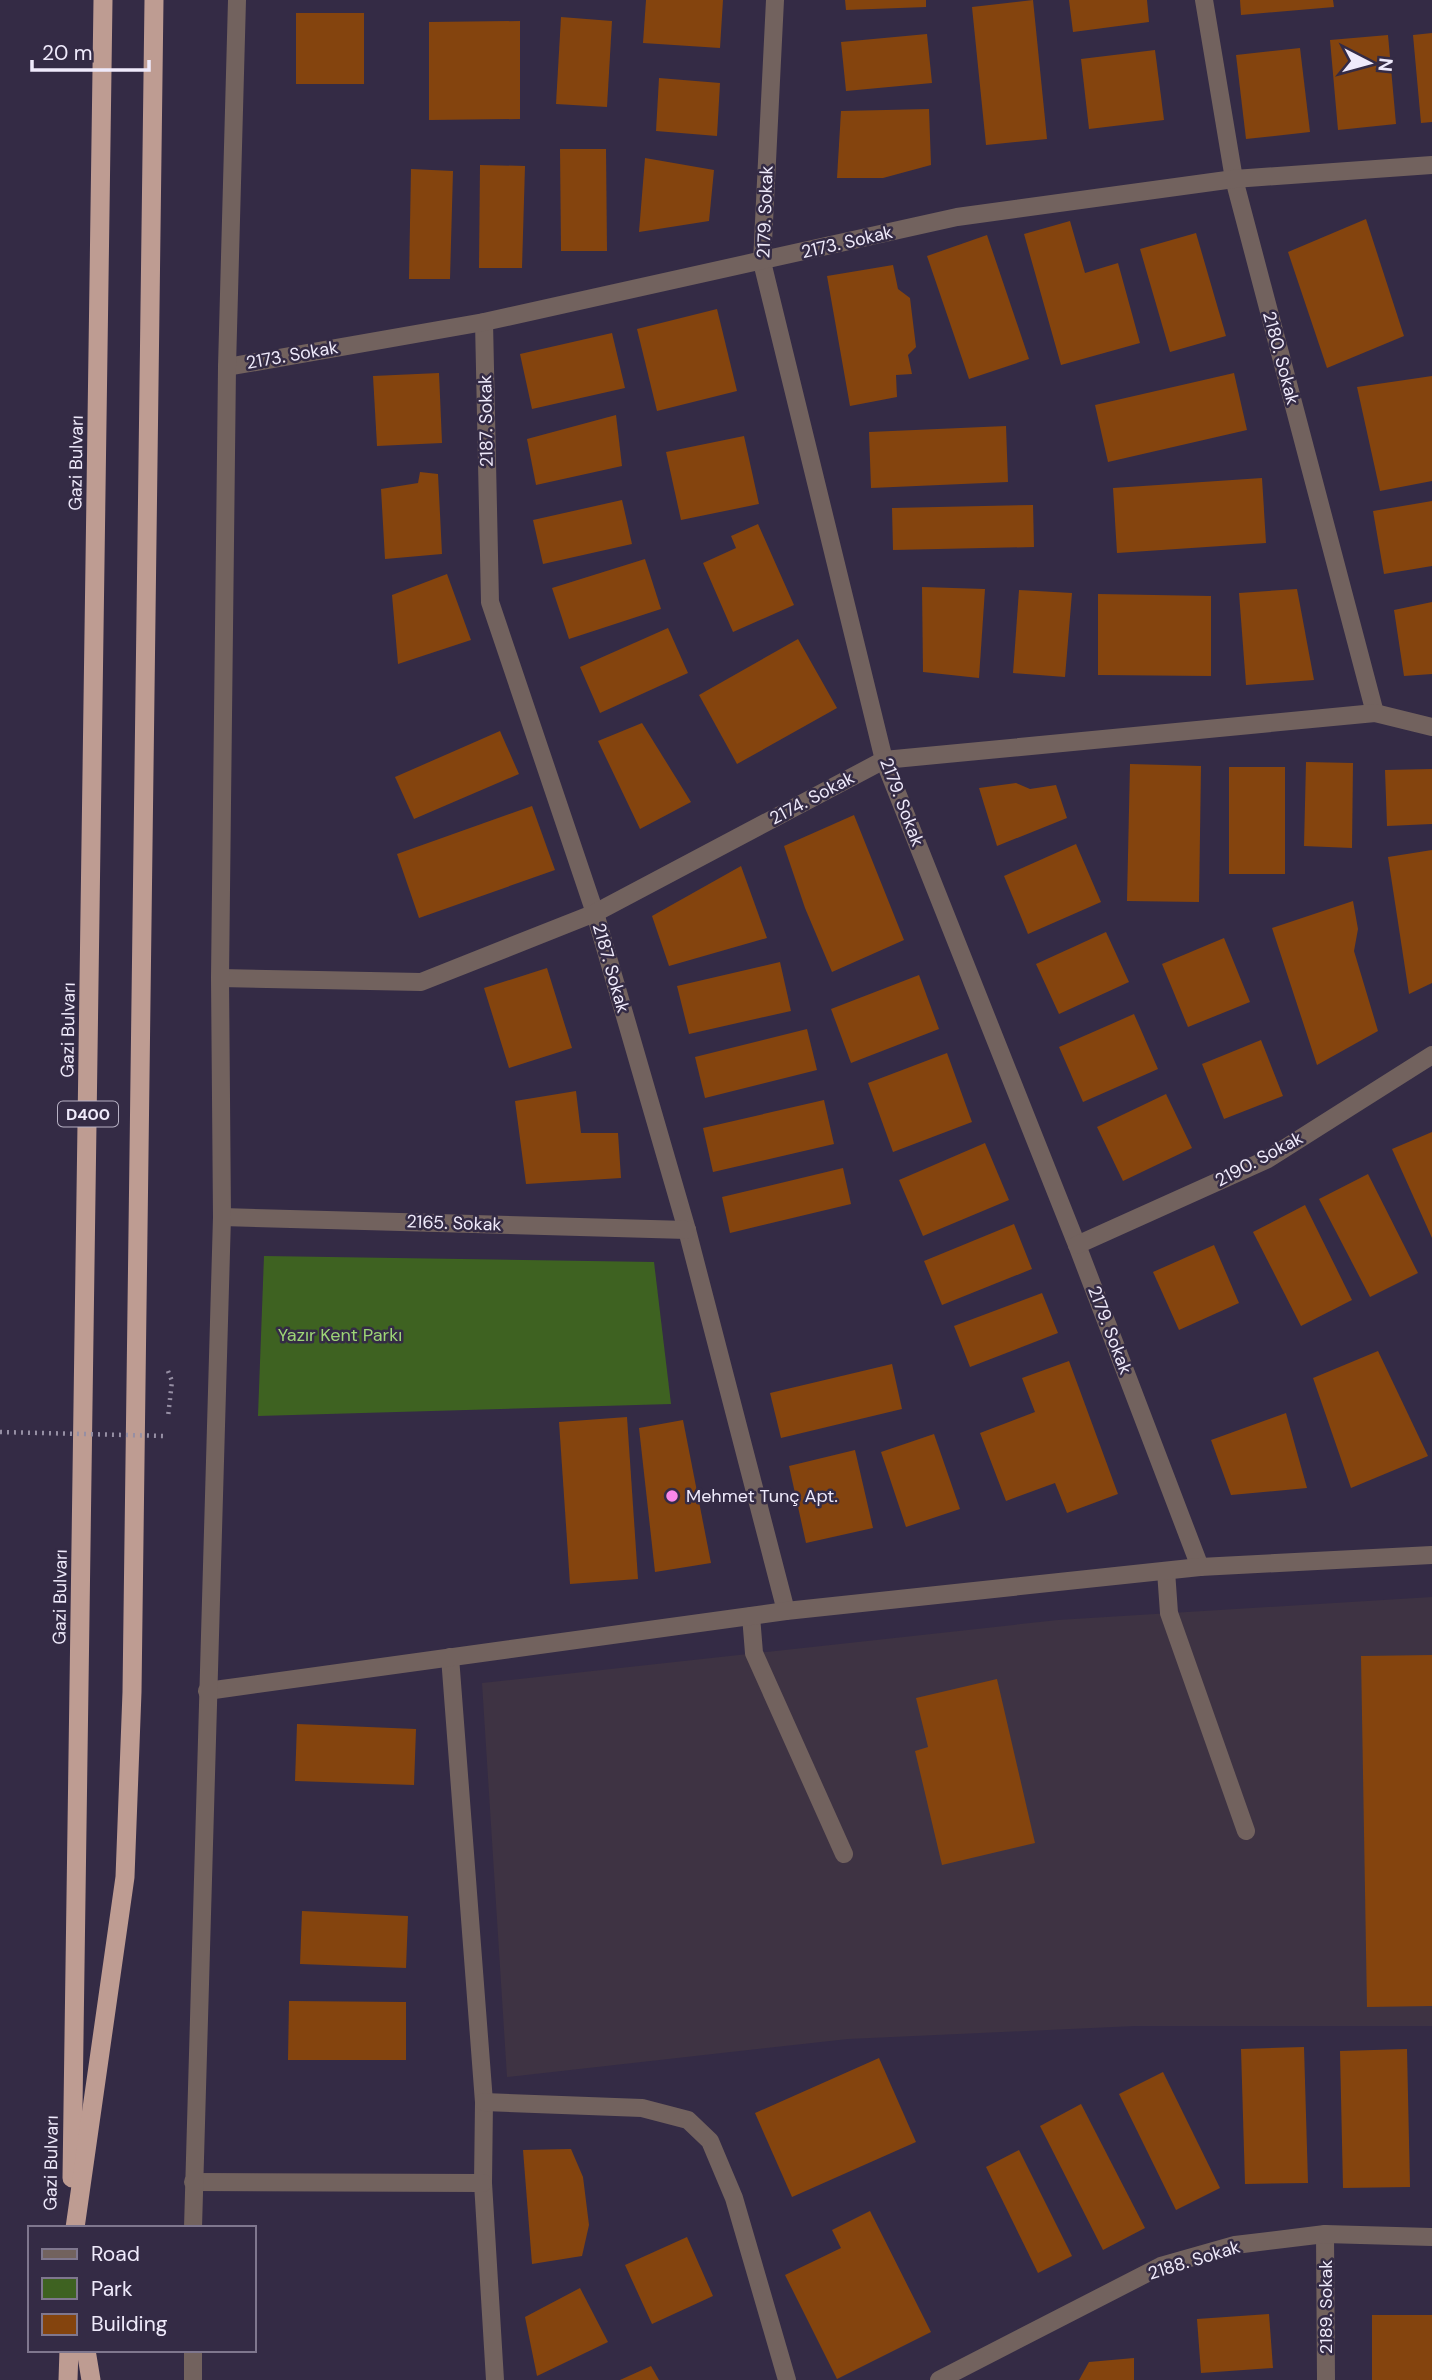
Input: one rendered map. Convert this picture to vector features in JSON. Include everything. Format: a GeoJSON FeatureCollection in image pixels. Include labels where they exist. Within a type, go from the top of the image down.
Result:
{"type":"FeatureCollection","features":[{"type":"Feature","properties":{"kind":"highway","name":"Gazi Bulvarı"},"geometry":{"type":"LineString","coordinates":[[73,2226],[103,0]]}},
{"type":"Feature","properties":{"kind":"highway"},"geometry":{"type":"LineString","coordinates":[[73,2226],[125,1877],[131,1719],[154,0]]}},
{"type":"Feature","properties":{"kind":"highway"},"geometry":{"type":"LineString","coordinates":[[68,2380],[69,2352]]}},
{"type":"Feature","properties":{"kind":"highway"},"geometry":{"type":"LineString","coordinates":[[86,2352],[91,2380]]}},
{"type":"Feature","properties":{"kind":"street"},"geometry":{"type":"LineString","coordinates":[[193,2226],[222,1217],[220,978],[227,367],[237,0]]}},
{"type":"Feature","properties":{"kind":"street","name":"2179. Sokak"},"geometry":{"type":"LineString","coordinates":[[775,0],[762,262],[884,760],[1077,1245],[1200,1567]]}},
{"type":"Feature","properties":{"kind":"street","name":"2180. Sokak"},"geometry":{"type":"LineString","coordinates":[[1204,0],[1234,179],[1375,713]]}},
{"type":"Feature","properties":{"kind":"street","name":"2173. Sokak"},"geometry":{"type":"LineString","coordinates":[[227,367],[484,322],[957,217],[1234,179],[1432,165]]}},
{"type":"Feature","properties":{"kind":"street","name":"2187. Sokak"},"geometry":{"type":"LineString","coordinates":[[484,322],[490,602],[595,913],[687,1230],[786,1611]]}},
{"type":"Feature","properties":{"kind":"street","name":"2174. Sokak"},"geometry":{"type":"LineString","coordinates":[[220,978],[421,982],[595,913],[884,760],[1375,713],[1432,727]]}},
{"type":"Feature","properties":{"kind":"street","name":"2190. Sokak"},"geometry":{"type":"LineString","coordinates":[[1077,1245],[1268,1159],[1432,1055]]}},
{"type":"Feature","properties":{"kind":"street","name":"2165. Sokak"},"geometry":{"type":"LineString","coordinates":[[222,1217],[687,1230]]}},
{"type":"Feature","properties":{"kind":"street"},"geometry":{"type":"LineString","coordinates":[[207,1691],[786,1611],[1200,1567],[1432,1555]]}},
{"type":"Feature","properties":{"kind":"street"},"geometry":{"type":"LineString","coordinates":[[1166,1571],[1169,1613],[1246,1832]]}},
{"type":"Feature","properties":{"kind":"street"},"geometry":{"type":"LineString","coordinates":[[751,1616],[754,1653],[844,1854]]}},
{"type":"Feature","properties":{"kind":"street"},"geometry":{"type":"LineString","coordinates":[[450,1657],[484,2102],[483,2183],[495,2380]]}},
{"type":"Feature","properties":{"kind":"street"},"geometry":{"type":"LineString","coordinates":[[484,2102],[642,2108],[688,2120],[710,2141],[734,2198],[787,2380]]}},
{"type":"Feature","properties":{"kind":"street"},"geometry":{"type":"LineString","coordinates":[[193,2182],[483,2183]]}},
{"type":"Feature","properties":{"kind":"street","name":"2188. Sokak"},"geometry":{"type":"LineString","coordinates":[[939,2380],[1161,2266],[1235,2245],[1325,2234],[1432,2237]]}},
{"type":"Feature","properties":{"kind":"street","name":"2189. Sokak"},"geometry":{"type":"LineString","coordinates":[[1325,2234],[1326,2380]]}},
{"type":"Feature","properties":{"kind":"street"},"geometry":{"type":"LineString","coordinates":[[193,2352],[193,2380]]}},
{"type":"Feature","properties":{"kind":"path"},"geometry":{"type":"LineString","coordinates":[[0,1433],[166,1436],[172,1381]]}},
{"type":"Feature","properties":{"kind":"shaded area"},"geometry":{"type":"Polygon","coordinates":[[[1432,1597],[1432,2026],[1135,2026],[848,2039],[507,2077],[482,1683],[1058,1620],[1432,1597]]]}},
{"type":"Feature","properties":{"kind":"green space","name":"Yazır Kent Parkı"},"geometry":{"type":"Polygon","coordinates":[[[264,1256],[654,1262],[671,1404],[258,1416],[264,1256]]]}},
{"type":"Feature","properties":{"kind":"building"},"geometry":{"type":"Polygon","coordinates":[[[646,0],[723,0],[720,48],[643,43],[646,0]]]}},
{"type":"Feature","properties":{"kind":"building"},"geometry":{"type":"Polygon","coordinates":[[[845,0],[926,0],[926,7],[846,10],[845,0]]]}},
{"type":"Feature","properties":{"kind":"building"},"geometry":{"type":"Polygon","coordinates":[[[1033,0],[1047,139],[986,145],[972,7],[1033,0]]]}},
{"type":"Feature","properties":{"kind":"building"},"geometry":{"type":"Polygon","coordinates":[[[1069,0],[1147,0],[1149,22],[1073,32],[1069,0]]]}},
{"type":"Feature","properties":{"kind":"building"},"geometry":{"type":"Polygon","coordinates":[[[1240,0],[1333,0],[1334,7],[1241,15],[1240,0]]]}},
{"type":"Feature","properties":{"kind":"building"},"geometry":{"type":"Polygon","coordinates":[[[296,13],[364,13],[364,84],[296,84],[296,13]]]}},
{"type":"Feature","properties":{"kind":"building"},"geometry":{"type":"Polygon","coordinates":[[[561,17],[612,21],[607,107],[556,104],[561,17]]]}},
{"type":"Feature","properties":{"kind":"building"},"geometry":{"type":"Polygon","coordinates":[[[520,21],[520,119],[429,120],[429,22],[520,21]]]}},
{"type":"Feature","properties":{"kind":"building"},"geometry":{"type":"Polygon","coordinates":[[[1432,33],[1432,122],[1421,123],[1413,35],[1432,33]]]}},
{"type":"Feature","properties":{"kind":"building"},"geometry":{"type":"Polygon","coordinates":[[[927,34],[932,83],[846,91],[841,42],[927,34]]]}},
{"type":"Feature","properties":{"kind":"building"},"geometry":{"type":"Polygon","coordinates":[[[1388,35],[1396,124],[1338,130],[1330,40],[1388,35]]]}},
{"type":"Feature","properties":{"kind":"building"},"geometry":{"type":"Polygon","coordinates":[[[1300,48],[1310,132],[1246,139],[1236,55],[1300,48]]]}},
{"type":"Feature","properties":{"kind":"building"},"geometry":{"type":"Polygon","coordinates":[[[1155,50],[1164,120],[1089,129],[1081,59],[1155,50]]]}},
{"type":"Feature","properties":{"kind":"building"},"geometry":{"type":"Polygon","coordinates":[[[659,78],[720,83],[717,136],[656,131],[659,78]]]}},
{"type":"Feature","properties":{"kind":"building"},"geometry":{"type":"Polygon","coordinates":[[[929,109],[931,165],[883,178],[837,178],[841,111],[929,109]]]}},
{"type":"Feature","properties":{"kind":"building"},"geometry":{"type":"Polygon","coordinates":[[[560,149],[606,149],[607,251],[561,251],[560,149]]]}},
{"type":"Feature","properties":{"kind":"building"},"geometry":{"type":"Polygon","coordinates":[[[645,158],[714,170],[709,221],[639,232],[645,158]]]}},
{"type":"Feature","properties":{"kind":"building"},"geometry":{"type":"Polygon","coordinates":[[[480,165],[525,166],[522,268],[479,268],[480,165]]]}},
{"type":"Feature","properties":{"kind":"building"},"geometry":{"type":"Polygon","coordinates":[[[411,169],[453,171],[450,279],[409,279],[411,169]]]}},
{"type":"Feature","properties":{"kind":"building"},"geometry":{"type":"Polygon","coordinates":[[[1366,219],[1404,336],[1327,368],[1288,252],[1366,219]]]}},
{"type":"Feature","properties":{"kind":"building"},"geometry":{"type":"Polygon","coordinates":[[[1070,221],[1085,273],[1118,263],[1140,343],[1061,365],[1024,234],[1070,221]]]}},
{"type":"Feature","properties":{"kind":"building"},"geometry":{"type":"Polygon","coordinates":[[[1196,233],[1226,336],[1170,352],[1140,249],[1196,233]]]}},
{"type":"Feature","properties":{"kind":"building"},"geometry":{"type":"Polygon","coordinates":[[[987,235],[1029,359],[969,379],[927,256],[987,235]]]}},
{"type":"Feature","properties":{"kind":"building"},"geometry":{"type":"Polygon","coordinates":[[[893,265],[898,289],[910,298],[916,347],[908,355],[912,374],[896,375],[897,397],[850,406],[827,276],[893,265]]]}},
{"type":"Feature","properties":{"kind":"building"},"geometry":{"type":"Polygon","coordinates":[[[717,309],[737,391],[657,411],[637,329],[717,309]]]}},
{"type":"Feature","properties":{"kind":"building"},"geometry":{"type":"Polygon","coordinates":[[[612,333],[625,388],[532,409],[520,354],[612,333]]]}},
{"type":"Feature","properties":{"kind":"building"},"geometry":{"type":"Polygon","coordinates":[[[439,373],[442,443],[377,446],[373,376],[439,373]]]}},
{"type":"Feature","properties":{"kind":"building"},"geometry":{"type":"Polygon","coordinates":[[[1234,373],[1247,430],[1108,462],[1095,405],[1234,373]]]}},
{"type":"Feature","properties":{"kind":"building"},"geometry":{"type":"Polygon","coordinates":[[[1432,376],[1432,481],[1380,491],[1357,387],[1432,376]]]}},
{"type":"Feature","properties":{"kind":"building"},"geometry":{"type":"Polygon","coordinates":[[[616,415],[622,466],[536,485],[527,439],[616,415]]]}},
{"type":"Feature","properties":{"kind":"building"},"geometry":{"type":"Polygon","coordinates":[[[1006,426],[1008,482],[871,488],[869,432],[1006,426]]]}},
{"type":"Feature","properties":{"kind":"building"},"geometry":{"type":"Polygon","coordinates":[[[744,436],[759,504],[681,520],[666,452],[744,436]]]}},
{"type":"Feature","properties":{"kind":"building"},"geometry":{"type":"Polygon","coordinates":[[[420,472],[438,474],[442,554],[385,559],[381,489],[418,483],[420,472]]]}},
{"type":"Feature","properties":{"kind":"building"},"geometry":{"type":"Polygon","coordinates":[[[1262,478],[1266,543],[1117,553],[1113,488],[1262,478]]]}},
{"type":"Feature","properties":{"kind":"building"},"geometry":{"type":"Polygon","coordinates":[[[622,500],[632,544],[543,564],[533,520],[622,500]]]}},
{"type":"Feature","properties":{"kind":"building"},"geometry":{"type":"Polygon","coordinates":[[[1432,501],[1432,566],[1384,574],[1373,511],[1432,501]]]}},
{"type":"Feature","properties":{"kind":"building"},"geometry":{"type":"Polygon","coordinates":[[[1033,505],[1034,547],[893,550],[892,508],[1033,505]]]}},
{"type":"Feature","properties":{"kind":"building"},"geometry":{"type":"Polygon","coordinates":[[[758,524],[794,605],[733,632],[703,563],[736,548],[731,536],[758,524]]]}},
{"type":"Feature","properties":{"kind":"building"},"geometry":{"type":"Polygon","coordinates":[[[645,559],[661,609],[569,639],[552,588],[645,559]]]}},
{"type":"Feature","properties":{"kind":"building"},"geometry":{"type":"Polygon","coordinates":[[[447,574],[471,640],[398,664],[392,595],[447,574]]]}},
{"type":"Feature","properties":{"kind":"building"},"geometry":{"type":"Polygon","coordinates":[[[922,587],[985,589],[979,678],[923,672],[922,587]]]}},
{"type":"Feature","properties":{"kind":"building"},"geometry":{"type":"Polygon","coordinates":[[[1297,589],[1314,680],[1246,685],[1239,593],[1297,589]]]}},
{"type":"Feature","properties":{"kind":"building"},"geometry":{"type":"Polygon","coordinates":[[[1019,590],[1072,593],[1065,677],[1013,673],[1019,590]]]}},
{"type":"Feature","properties":{"kind":"building"},"geometry":{"type":"Polygon","coordinates":[[[1098,594],[1211,596],[1211,676],[1098,675],[1098,594]]]}},
{"type":"Feature","properties":{"kind":"building"},"geometry":{"type":"Polygon","coordinates":[[[1432,602],[1432,674],[1404,676],[1394,610],[1432,602]]]}},
{"type":"Feature","properties":{"kind":"building"},"geometry":{"type":"Polygon","coordinates":[[[668,628],[688,673],[600,713],[580,667],[668,628]]]}},
{"type":"Feature","properties":{"kind":"building"},"geometry":{"type":"Polygon","coordinates":[[[798,639],[837,708],[737,764],[699,695],[798,639]]]}},
{"type":"Feature","properties":{"kind":"building"},"geometry":{"type":"Polygon","coordinates":[[[642,723],[691,802],[640,829],[598,741],[642,723]]]}},
{"type":"Feature","properties":{"kind":"building"},"geometry":{"type":"Polygon","coordinates":[[[500,731],[519,774],[414,819],[395,777],[500,731]]]}},
{"type":"Feature","properties":{"kind":"building"},"geometry":{"type":"Polygon","coordinates":[[[1306,762],[1353,763],[1352,848],[1304,846],[1306,762]]]}},
{"type":"Feature","properties":{"kind":"building"},"geometry":{"type":"Polygon","coordinates":[[[1130,764],[1201,766],[1199,902],[1127,901],[1130,764]]]}},
{"type":"Feature","properties":{"kind":"building"},"geometry":{"type":"Polygon","coordinates":[[[1229,767],[1285,767],[1285,874],[1229,874],[1229,767]]]}},
{"type":"Feature","properties":{"kind":"building"},"geometry":{"type":"Polygon","coordinates":[[[1432,769],[1432,824],[1387,826],[1385,770],[1432,769]]]}},
{"type":"Feature","properties":{"kind":"building"},"geometry":{"type":"Polygon","coordinates":[[[1016,783],[1030,789],[1056,785],[1067,818],[997,846],[979,788],[1016,783]]]}},
{"type":"Feature","properties":{"kind":"building"},"geometry":{"type":"Polygon","coordinates":[[[532,806],[555,870],[419,918],[397,854],[532,806]]]}},
{"type":"Feature","properties":{"kind":"building"},"geometry":{"type":"Polygon","coordinates":[[[854,815],[904,940],[832,972],[805,908],[784,846],[854,815]]]}},
{"type":"Feature","properties":{"kind":"building"},"geometry":{"type":"Polygon","coordinates":[[[1076,844],[1101,902],[1028,934],[1004,876],[1076,844]]]}},
{"type":"Feature","properties":{"kind":"building"},"geometry":{"type":"Polygon","coordinates":[[[1432,850],[1432,983],[1409,994],[1388,857],[1432,850]]]}},
{"type":"Feature","properties":{"kind":"building"},"geometry":{"type":"Polygon","coordinates":[[[741,866],[767,938],[669,966],[652,916],[741,866]]]}},
{"type":"Feature","properties":{"kind":"building"},"geometry":{"type":"Polygon","coordinates":[[[1353,901],[1358,929],[1354,951],[1378,1031],[1317,1065],[1272,928],[1353,901]]]}},
{"type":"Feature","properties":{"kind":"building"},"geometry":{"type":"Polygon","coordinates":[[[1106,932],[1129,982],[1059,1014],[1036,964],[1106,932]]]}},
{"type":"Feature","properties":{"kind":"building"},"geometry":{"type":"Polygon","coordinates":[[[1224,938],[1250,1002],[1188,1027],[1162,964],[1224,938]]]}},
{"type":"Feature","properties":{"kind":"building"},"geometry":{"type":"Polygon","coordinates":[[[780,962],[791,1011],[689,1034],[677,986],[780,962]]]}},
{"type":"Feature","properties":{"kind":"building"},"geometry":{"type":"Polygon","coordinates":[[[547,968],[572,1048],[509,1068],[484,988],[547,968]]]}},
{"type":"Feature","properties":{"kind":"building"},"geometry":{"type":"Polygon","coordinates":[[[919,975],[939,1029],[851,1063],[831,1009],[919,975]]]}},
{"type":"Feature","properties":{"kind":"building"},"geometry":{"type":"Polygon","coordinates":[[[1134,1014],[1158,1069],[1083,1102],[1059,1047],[1134,1014]]]}},
{"type":"Feature","properties":{"kind":"building"},"geometry":{"type":"Polygon","coordinates":[[[807,1029],[817,1070],[705,1098],[695,1057],[807,1029]]]}},
{"type":"Feature","properties":{"kind":"building"},"geometry":{"type":"Polygon","coordinates":[[[1261,1040],[1283,1096],[1224,1119],[1202,1064],[1261,1040]]]}},
{"type":"Feature","properties":{"kind":"building"},"geometry":{"type":"Polygon","coordinates":[[[947,1053],[972,1122],[893,1152],[868,1083],[947,1053]]]}},
{"type":"Feature","properties":{"kind":"building"},"geometry":{"type":"Polygon","coordinates":[[[576,1091],[581,1133],[618,1133],[621,1178],[526,1184],[515,1101],[576,1091]]]}},
{"type":"Feature","properties":{"kind":"building"},"geometry":{"type":"Polygon","coordinates":[[[1166,1094],[1192,1148],[1123,1181],[1097,1127],[1166,1094]]]}},
{"type":"Feature","properties":{"kind":"building"},"geometry":{"type":"Polygon","coordinates":[[[824,1100],[834,1144],[713,1172],[703,1128],[824,1100]]]}},
{"type":"Feature","properties":{"kind":"building"},"geometry":{"type":"Polygon","coordinates":[[[1432,1132],[1432,1238],[1392,1149],[1432,1132]]]}},
{"type":"Feature","properties":{"kind":"building"},"geometry":{"type":"Polygon","coordinates":[[[985,1143],[1009,1200],[923,1236],[899,1180],[985,1143]]]}},
{"type":"Feature","properties":{"kind":"building"},"geometry":{"type":"Polygon","coordinates":[[[843,1168],[851,1204],[730,1233],[722,1197],[843,1168]]]}},
{"type":"Feature","properties":{"kind":"building"},"geometry":{"type":"Polygon","coordinates":[[[1368,1174],[1418,1273],[1370,1297],[1319,1199],[1368,1174]]]}},
{"type":"Feature","properties":{"kind":"building"},"geometry":{"type":"Polygon","coordinates":[[[1305,1205],[1352,1300],[1301,1326],[1253,1232],[1305,1205]]]}},
{"type":"Feature","properties":{"kind":"building"},"geometry":{"type":"Polygon","coordinates":[[[1014,1224],[1032,1269],[942,1305],[924,1261],[1014,1224]]]}},
{"type":"Feature","properties":{"kind":"building"},"geometry":{"type":"Polygon","coordinates":[[[1214,1245],[1239,1303],[1179,1330],[1153,1272],[1214,1245]]]}},
{"type":"Feature","properties":{"kind":"building"},"geometry":{"type":"Polygon","coordinates":[[[1042,1293],[1058,1333],[970,1367],[954,1326],[1042,1293]]]}},
{"type":"Feature","properties":{"kind":"building"},"geometry":{"type":"Polygon","coordinates":[[[1378,1351],[1428,1456],[1351,1488],[1313,1378],[1378,1351]]]}},
{"type":"Feature","properties":{"kind":"building"},"geometry":{"type":"Polygon","coordinates":[[[1069,1361],[1118,1494],[1067,1513],[1055,1483],[1006,1501],[980,1433],[1035,1412],[1022,1378],[1069,1361]]]}},
{"type":"Feature","properties":{"kind":"building"},"geometry":{"type":"Polygon","coordinates":[[[892,1364],[902,1409],[781,1438],[770,1393],[892,1364]]]}},
{"type":"Feature","properties":{"kind":"building"},"geometry":{"type":"Polygon","coordinates":[[[1286,1413],[1307,1488],[1231,1495],[1211,1440],[1286,1413]]]}},
{"type":"Feature","properties":{"kind":"building"},"geometry":{"type":"Polygon","coordinates":[[[627,1417],[638,1579],[570,1584],[559,1422],[627,1417]]]}},
{"type":"Feature","properties":{"kind":"building","name":"Mehmet Tunç Apt."},"geometry":{"type":"Polygon","coordinates":[[[683,1420],[711,1563],[655,1572],[639,1428],[683,1420]]]}},
{"type":"Feature","properties":{"kind":"building"},"geometry":{"type":"Polygon","coordinates":[[[934,1434],[960,1509],[906,1527],[881,1452],[934,1434]]]}},
{"type":"Feature","properties":{"kind":"building"},"geometry":{"type":"Polygon","coordinates":[[[855,1450],[873,1528],[806,1543],[789,1466],[855,1450]]]}},
{"type":"Feature","properties":{"kind":"building"},"geometry":{"type":"Polygon","coordinates":[[[1432,1655],[1432,2006],[1367,2007],[1361,1656],[1432,1655]]]}},
{"type":"Feature","properties":{"kind":"building"},"geometry":{"type":"Polygon","coordinates":[[[997,1679],[1035,1843],[942,1865],[915,1751],[928,1747],[916,1698],[997,1679]]]}},
{"type":"Feature","properties":{"kind":"building"},"geometry":{"type":"Polygon","coordinates":[[[297,1724],[416,1729],[414,1785],[295,1781],[297,1724]]]}},
{"type":"Feature","properties":{"kind":"building"},"geometry":{"type":"Polygon","coordinates":[[[302,1911],[408,1916],[406,1968],[300,1964],[302,1911]]]}},
{"type":"Feature","properties":{"kind":"building"},"geometry":{"type":"Polygon","coordinates":[[[289,2001],[406,2002],[406,2060],[288,2060],[289,2001]]]}},
{"type":"Feature","properties":{"kind":"building"},"geometry":{"type":"Polygon","coordinates":[[[1304,2047],[1308,2183],[1245,2184],[1241,2049],[1304,2047]]]}},
{"type":"Feature","properties":{"kind":"building"},"geometry":{"type":"Polygon","coordinates":[[[1407,2049],[1410,2187],[1343,2188],[1340,2051],[1407,2049]]]}},
{"type":"Feature","properties":{"kind":"building"},"geometry":{"type":"Polygon","coordinates":[[[879,2058],[916,2142],[792,2197],[755,2113],[879,2058]]]}},
{"type":"Feature","properties":{"kind":"building"},"geometry":{"type":"Polygon","coordinates":[[[1163,2072],[1220,2188],[1176,2210],[1119,2094],[1163,2072]]]}},
{"type":"Feature","properties":{"kind":"building"},"geometry":{"type":"Polygon","coordinates":[[[1081,2104],[1145,2228],[1103,2250],[1040,2126],[1081,2104]]]}},
{"type":"Feature","properties":{"kind":"building"},"geometry":{"type":"Polygon","coordinates":[[[571,2149],[583,2177],[589,2225],[582,2256],[532,2264],[523,2150],[571,2149]]]}},
{"type":"Feature","properties":{"kind":"building"},"geometry":{"type":"Polygon","coordinates":[[[1019,2150],[1072,2256],[1038,2273],[986,2167],[1019,2150]]]}},
{"type":"Feature","properties":{"kind":"building"},"geometry":{"type":"Polygon","coordinates":[[[870,2211],[931,2332],[837,2379],[785,2275],[841,2248],[832,2230],[870,2211]]]}},
{"type":"Feature","properties":{"kind":"building"},"geometry":{"type":"Polygon","coordinates":[[[687,2237],[713,2296],[652,2324],[625,2265],[687,2237]]]}},
{"type":"Feature","properties":{"kind":"building"},"geometry":{"type":"Polygon","coordinates":[[[580,2288],[608,2342],[537,2376],[525,2317],[580,2288]]]}},
{"type":"Feature","properties":{"kind":"building"},"geometry":{"type":"Polygon","coordinates":[[[1269,2314],[1273,2368],[1201,2373],[1197,2319],[1269,2314]]]}},
{"type":"Feature","properties":{"kind":"building"},"geometry":{"type":"Polygon","coordinates":[[[1372,2315],[1432,2315],[1432,2380],[1372,2380],[1372,2315]]]}},
{"type":"Feature","properties":{"kind":"building"},"geometry":{"type":"Polygon","coordinates":[[[1134,2358],[1134,2380],[1079,2380],[1089,2362],[1134,2358]]]}},
{"type":"Feature","properties":{"kind":"building"},"geometry":{"type":"Polygon","coordinates":[[[651,2366],[659,2380],[620,2380],[651,2366]]]}},
{"type":"Feature","properties":{"kind":"place","name":"Mehmet Tunç Apt."},"geometry":{"type":"Point","coordinates":[672,1496]}}]}
